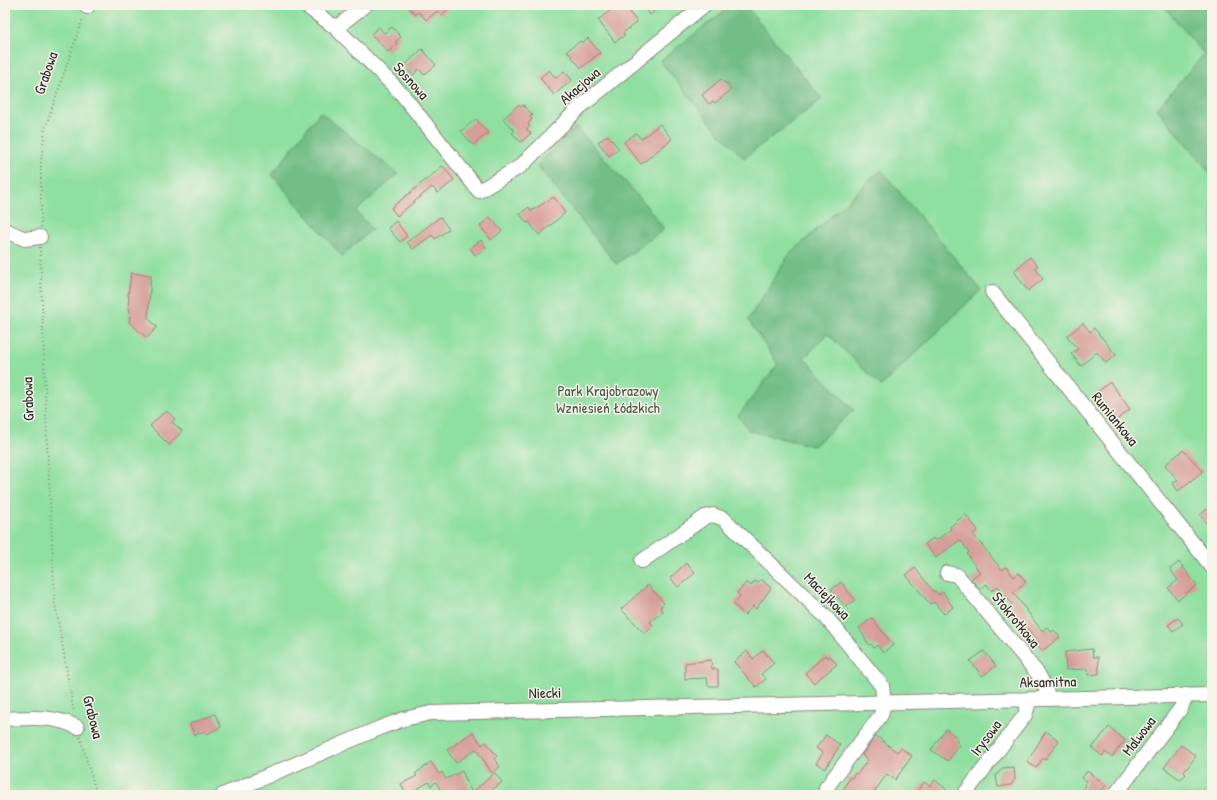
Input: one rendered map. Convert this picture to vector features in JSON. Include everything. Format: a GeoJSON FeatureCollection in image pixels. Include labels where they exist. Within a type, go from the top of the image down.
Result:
{"type":"FeatureCollection","features":[{"type":"Feature","properties":{"kind":"street","name":"Sosnowa"},"geometry":{"type":"LineString","coordinates":[[305,5],[336,28],[401,93],[479,191]]}},
{"type":"Feature","properties":{"kind":"street"},"geometry":{"type":"LineString","coordinates":[[336,28],[365,5]]}},
{"type":"Feature","properties":{"kind":"street","name":"Akacjowa"},"geometry":{"type":"LineString","coordinates":[[479,191],[521,166],[580,107],[704,5]]}},
{"type":"Feature","properties":{"kind":"street"},"geometry":{"type":"LineString","coordinates":[[5,230],[25,239],[40,237]]}},
{"type":"Feature","properties":{"kind":"street","name":"Rumiankowa"},"geometry":{"type":"LineString","coordinates":[[992,292],[1212,567]]}},
{"type":"Feature","properties":{"kind":"street","name":"Maciejkowa"},"geometry":{"type":"LineString","coordinates":[[642,561],[705,517],[713,515],[724,519],[826,617],[879,681],[884,693],[884,703]]}},
{"type":"Feature","properties":{"kind":"street","name":"Stokrotkowa"},"geometry":{"type":"LineString","coordinates":[[947,573],[957,575],[1038,674],[1046,689],[1048,699]]}},
{"type":"Feature","properties":{"kind":"street","name":"Malwowa"},"geometry":{"type":"LineString","coordinates":[[1115,795],[1181,708],[1186,695]]}},
{"type":"Feature","properties":{"kind":"street","name":"Aksamitna"},"geometry":{"type":"LineString","coordinates":[[884,703],[1212,695]]}},
{"type":"Feature","properties":{"kind":"street","name":"Irysowa"},"geometry":{"type":"LineString","coordinates":[[964,795],[1025,714],[1030,699]]}},
{"type":"Feature","properties":{"kind":"street"},"geometry":{"type":"LineString","coordinates":[[826,788],[878,720],[884,703]]}},
{"type":"Feature","properties":{"kind":"street","name":"Niecki"},"geometry":{"type":"LineString","coordinates":[[223,795],[382,727],[410,717],[431,713],[884,703]]}},
{"type":"Feature","properties":{"kind":"street"},"geometry":{"type":"LineString","coordinates":[[5,719],[40,718],[65,721],[77,727]]}},
{"type":"Feature","properties":{"kind":"path","name":"Grabowa"},"geometry":{"type":"LineString","coordinates":[[87,6],[46,128],[41,161],[40,237],[46,441],[55,603],[77,727],[97,795]]}},
{"type":"Feature","properties":{"kind":"green space","name":"Park Krajobrazowy Wzniesień Łódzkich"},"geometry":{"type":"Polygon","coordinates":[[[5,5],[1212,5],[1212,795],[5,795],[5,5]]]}},
{"type":"Feature","properties":{"kind":"green space"},"geometry":{"type":"Polygon","coordinates":[[[732,5],[745,5],[822,99],[744,158],[721,135],[660,61],[732,5]]]}},
{"type":"Feature","properties":{"kind":"green space"},"geometry":{"type":"Polygon","coordinates":[[[1163,5],[1212,5],[1212,175],[1157,109],[1204,54],[1163,5]]]}},
{"type":"Feature","properties":{"kind":"green space"},"geometry":{"type":"Polygon","coordinates":[[[320,112],[398,174],[356,211],[372,229],[342,256],[272,175],[320,112]]]}},
{"type":"Feature","properties":{"kind":"green space"},"geometry":{"type":"Polygon","coordinates":[[[576,127],[644,203],[664,229],[616,264],[537,165],[576,127]]]}},
{"type":"Feature","properties":{"kind":"green space"},"geometry":{"type":"Polygon","coordinates":[[[881,170],[981,290],[881,386],[828,334],[804,358],[854,410],[814,446],[750,431],[738,416],[778,364],[748,320],[789,255],[881,170]]]}},
{"type":"Feature","properties":{"kind":"building"},"geometry":{"type":"Polygon","coordinates":[[[407,5],[453,5],[441,15],[437,11],[426,20],[419,12],[415,15],[407,5]]]}},
{"type":"Feature","properties":{"kind":"building"},"geometry":{"type":"Polygon","coordinates":[[[618,5],[624,5],[637,22],[623,33],[625,35],[615,42],[598,20],[618,5]]]}},
{"type":"Feature","properties":{"kind":"building"},"geometry":{"type":"Polygon","coordinates":[[[643,5],[662,5],[650,15],[643,5]]]}},
{"type":"Feature","properties":{"kind":"building"},"geometry":{"type":"Polygon","coordinates":[[[379,27],[384,33],[392,27],[401,37],[395,42],[397,44],[388,52],[371,34],[379,27]]]}},
{"type":"Feature","properties":{"kind":"building"},"geometry":{"type":"Polygon","coordinates":[[[588,38],[600,53],[581,68],[567,51],[580,41],[582,43],[588,38]]]}},
{"type":"Feature","properties":{"kind":"building"},"geometry":{"type":"Polygon","coordinates":[[[422,49],[436,65],[424,75],[419,69],[413,75],[404,66],[422,49]]]}},
{"type":"Feature","properties":{"kind":"building"},"geometry":{"type":"Polygon","coordinates":[[[549,70],[556,78],[564,71],[572,80],[554,95],[540,78],[549,70]]]}},
{"type":"Feature","properties":{"kind":"building"},"geometry":{"type":"Polygon","coordinates":[[[721,79],[725,83],[728,83],[731,90],[715,103],[713,101],[709,104],[702,95],[721,79]]]}},
{"type":"Feature","properties":{"kind":"building"},"geometry":{"type":"Polygon","coordinates":[[[518,105],[521,107],[523,105],[533,115],[530,117],[532,119],[528,124],[530,126],[526,129],[531,133],[521,142],[512,133],[515,131],[503,119],[518,105]]]}},
{"type":"Feature","properties":{"kind":"building"},"geometry":{"type":"Polygon","coordinates":[[[476,119],[488,133],[473,145],[461,131],[476,119]]]}},
{"type":"Feature","properties":{"kind":"building"},"geometry":{"type":"Polygon","coordinates":[[[660,124],[672,139],[641,164],[624,142],[636,133],[641,139],[660,124]]]}},
{"type":"Feature","properties":{"kind":"building"},"geometry":{"type":"Polygon","coordinates":[[[608,135],[619,149],[609,156],[598,142],[608,135]]]}},
{"type":"Feature","properties":{"kind":"building"},"geometry":{"type":"Polygon","coordinates":[[[443,166],[454,180],[438,193],[432,187],[397,216],[391,208],[443,166]]]}},
{"type":"Feature","properties":{"kind":"building"},"geometry":{"type":"Polygon","coordinates":[[[554,197],[565,213],[539,235],[529,222],[527,223],[520,214],[529,207],[531,211],[554,197]]]}},
{"type":"Feature","properties":{"kind":"building"},"geometry":{"type":"Polygon","coordinates":[[[440,217],[449,229],[435,239],[432,235],[413,249],[407,242],[440,217]]]}},
{"type":"Feature","properties":{"kind":"building"},"geometry":{"type":"Polygon","coordinates":[[[490,217],[502,231],[491,240],[480,226],[490,217]]]}},
{"type":"Feature","properties":{"kind":"building"},"geometry":{"type":"Polygon","coordinates":[[[396,221],[407,236],[400,242],[388,228],[396,221]]]}},
{"type":"Feature","properties":{"kind":"building"},"geometry":{"type":"Polygon","coordinates":[[[481,240],[486,248],[475,255],[470,248],[481,240]]]}},
{"type":"Feature","properties":{"kind":"building"},"geometry":{"type":"Polygon","coordinates":[[[1030,257],[1038,266],[1035,268],[1043,279],[1028,291],[1014,271],[1030,257]]]}},
{"type":"Feature","properties":{"kind":"building"},"geometry":{"type":"Polygon","coordinates":[[[131,273],[151,275],[148,318],[157,327],[147,338],[129,322],[130,309],[128,309],[128,296],[131,273]]]}},
{"type":"Feature","properties":{"kind":"building"},"geometry":{"type":"Polygon","coordinates":[[[1083,323],[1090,332],[1094,328],[1116,355],[1106,363],[1097,352],[1081,366],[1071,354],[1078,349],[1067,336],[1083,323]]]}},
{"type":"Feature","properties":{"kind":"building"},"geometry":{"type":"Polygon","coordinates":[[[1110,382],[1130,409],[1117,420],[1095,394],[1110,382]]]}},
{"type":"Feature","properties":{"kind":"building"},"geometry":{"type":"Polygon","coordinates":[[[167,411],[175,419],[172,422],[182,431],[169,445],[150,426],[167,411]]]}},
{"type":"Feature","properties":{"kind":"building"},"geometry":{"type":"Polygon","coordinates":[[[1183,450],[1203,471],[1178,491],[1173,483],[1178,480],[1165,465],[1183,450]]]}},
{"type":"Feature","properties":{"kind":"building"},"geometry":{"type":"Polygon","coordinates":[[[1212,505],[1212,531],[1200,515],[1212,505]]]}},
{"type":"Feature","properties":{"kind":"building"},"geometry":{"type":"Polygon","coordinates":[[[965,514],[978,530],[973,534],[1002,570],[1006,567],[1014,577],[1019,573],[1026,582],[1013,592],[1042,631],[1047,627],[1051,632],[1054,630],[1060,637],[1042,651],[1037,644],[1039,643],[1027,628],[1025,629],[1020,623],[1018,624],[1007,609],[1012,604],[998,586],[992,591],[986,584],[980,589],[971,579],[980,572],[969,558],[970,557],[967,554],[969,552],[960,540],[936,558],[925,544],[933,538],[935,541],[951,529],[950,527],[965,514]]]}},
{"type":"Feature","properties":{"kind":"building"},"geometry":{"type":"Polygon","coordinates":[[[1179,562],[1197,585],[1178,600],[1168,588],[1178,580],[1170,569],[1179,562]]]}},
{"type":"Feature","properties":{"kind":"building"},"geometry":{"type":"Polygon","coordinates":[[[686,563],[695,573],[678,587],[670,578],[686,563]]]}},
{"type":"Feature","properties":{"kind":"building"},"geometry":{"type":"Polygon","coordinates":[[[915,568],[934,592],[935,591],[939,595],[943,592],[953,607],[944,614],[934,602],[930,604],[906,575],[915,568]]]}},
{"type":"Feature","properties":{"kind":"building"},"geometry":{"type":"Polygon","coordinates":[[[761,579],[771,588],[756,609],[753,606],[745,615],[733,604],[740,596],[737,593],[747,582],[751,586],[755,581],[758,583],[761,579]]]}},
{"type":"Feature","properties":{"kind":"building"},"geometry":{"type":"Polygon","coordinates":[[[841,582],[855,600],[846,607],[831,590],[841,582]]]}},
{"type":"Feature","properties":{"kind":"building"},"geometry":{"type":"Polygon","coordinates":[[[648,585],[664,603],[660,607],[663,611],[650,622],[653,626],[645,634],[621,609],[648,585]]]}},
{"type":"Feature","properties":{"kind":"building"},"geometry":{"type":"Polygon","coordinates":[[[872,618],[893,645],[883,653],[877,645],[874,648],[871,644],[869,645],[859,628],[872,618]]]}},
{"type":"Feature","properties":{"kind":"building"},"geometry":{"type":"Polygon","coordinates":[[[1178,618],[1183,624],[1173,631],[1168,625],[1178,618]]]}},
{"type":"Feature","properties":{"kind":"building"},"geometry":{"type":"Polygon","coordinates":[[[1092,649],[1093,657],[1098,657],[1099,674],[1088,675],[1087,669],[1066,670],[1065,652],[1092,649]]]}},
{"type":"Feature","properties":{"kind":"building"},"geometry":{"type":"Polygon","coordinates":[[[763,650],[774,663],[761,674],[766,679],[756,687],[734,662],[747,651],[753,659],[763,650]]]}},
{"type":"Feature","properties":{"kind":"building"},"geometry":{"type":"Polygon","coordinates":[[[984,651],[996,666],[982,676],[970,661],[984,651]]]}},
{"type":"Feature","properties":{"kind":"building"},"geometry":{"type":"Polygon","coordinates":[[[825,655],[828,658],[830,656],[837,664],[814,683],[805,673],[825,655]]]}},
{"type":"Feature","properties":{"kind":"building"},"geometry":{"type":"Polygon","coordinates":[[[711,660],[712,669],[718,669],[718,686],[708,686],[707,678],[685,679],[685,663],[711,660]]]}},
{"type":"Feature","properties":{"kind":"building"},"geometry":{"type":"Polygon","coordinates":[[[215,714],[221,727],[207,734],[205,731],[194,735],[190,724],[215,714]]]}},
{"type":"Feature","properties":{"kind":"building"},"geometry":{"type":"Polygon","coordinates":[[[1109,727],[1125,740],[1112,757],[1105,752],[1102,756],[1092,748],[1109,727]]]}},
{"type":"Feature","properties":{"kind":"building"},"geometry":{"type":"Polygon","coordinates":[[[946,729],[958,738],[956,741],[960,745],[948,761],[931,750],[946,729]]]}},
{"type":"Feature","properties":{"kind":"building"},"geometry":{"type":"Polygon","coordinates":[[[1046,731],[1059,741],[1045,760],[1043,758],[1036,768],[1027,762],[1046,731]]]}},
{"type":"Feature","properties":{"kind":"building"},"geometry":{"type":"Polygon","coordinates":[[[473,732],[482,745],[486,742],[497,756],[494,759],[500,767],[492,773],[476,749],[456,763],[447,750],[473,732]]]}},
{"type":"Feature","properties":{"kind":"building"},"geometry":{"type":"Polygon","coordinates":[[[826,735],[840,745],[825,769],[816,763],[823,753],[816,748],[826,735]]]}},
{"type":"Feature","properties":{"kind":"building"},"geometry":{"type":"Polygon","coordinates":[[[876,736],[897,752],[901,748],[912,756],[895,780],[887,774],[872,795],[840,795],[850,777],[852,778],[855,773],[857,774],[868,760],[862,755],[876,736]]]}},
{"type":"Feature","properties":{"kind":"building"},"geometry":{"type":"Polygon","coordinates":[[[1181,745],[1196,756],[1184,772],[1186,774],[1181,780],[1164,768],[1181,745]]]}},
{"type":"Feature","properties":{"kind":"building"},"geometry":{"type":"Polygon","coordinates":[[[431,762],[439,774],[442,772],[446,779],[462,771],[472,793],[467,795],[443,795],[436,782],[431,786],[429,782],[407,795],[401,784],[417,776],[415,774],[431,762]]]}},
{"type":"Feature","properties":{"kind":"building"},"geometry":{"type":"Polygon","coordinates":[[[1014,767],[1015,779],[1011,785],[998,787],[996,776],[1002,768],[1014,767]]]}},
{"type":"Feature","properties":{"kind":"building"},"geometry":{"type":"Polygon","coordinates":[[[1087,771],[1106,785],[1100,793],[1099,791],[1096,795],[1079,795],[1087,781],[1082,778],[1087,771]]]}},
{"type":"Feature","properties":{"kind":"building"},"geometry":{"type":"Polygon","coordinates":[[[495,773],[502,782],[486,795],[469,795],[495,773]]]}},
{"type":"Feature","properties":{"kind":"building"},"geometry":{"type":"Polygon","coordinates":[[[935,780],[947,790],[943,795],[914,795],[924,782],[930,786],[935,780]]]}}]}
